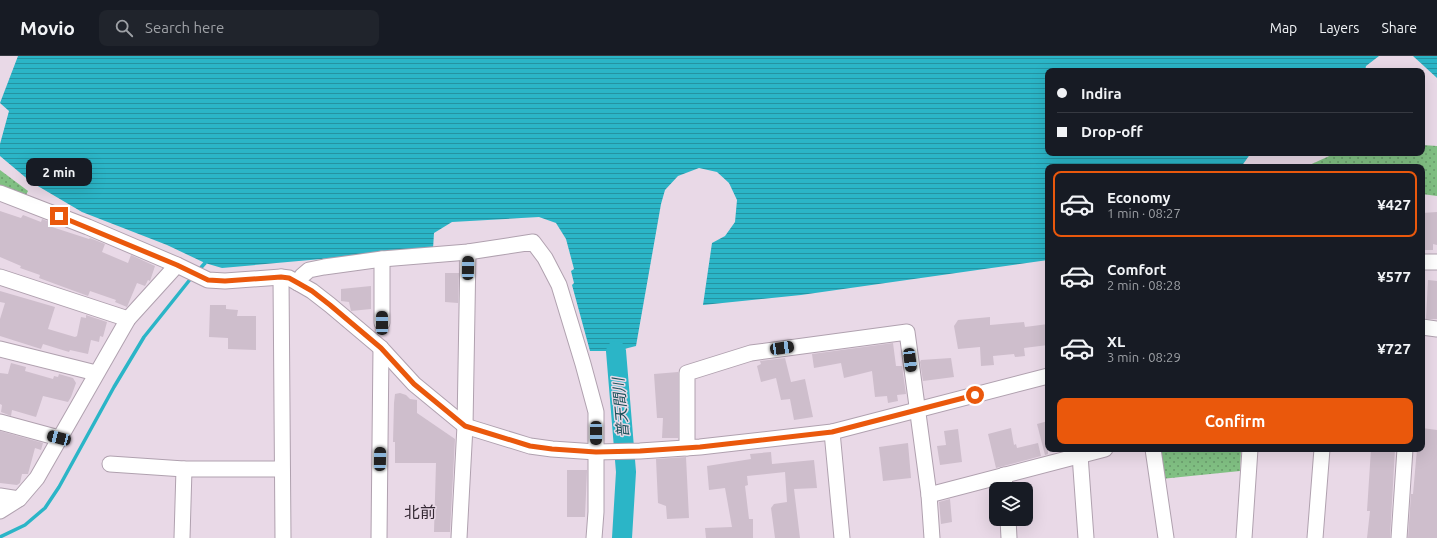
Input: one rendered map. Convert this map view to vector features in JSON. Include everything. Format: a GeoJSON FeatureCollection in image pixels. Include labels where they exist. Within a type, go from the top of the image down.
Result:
{"type":"FeatureCollection","features":[{"type":"Feature","properties":{"kind":"street"},"geometry":{"type":"LineString","coordinates":[[0,193],[88,227],[208,280],[225,281],[281,277],[289,278],[312,291],[381,348],[414,384],[465,426],[530,446],[599,452],[640,451],[687,448],[832,432],[1045,377]]}},
{"type":"Feature","properties":{"kind":"street"},"geometry":{"type":"LineString","coordinates":[[298,283],[302,276],[309,270],[315,268],[382,259],[468,252],[534,242],[545,258],[559,285],[596,412],[599,452],[594,538]]}},
{"type":"Feature","properties":{"kind":"street"},"geometry":{"type":"LineString","coordinates":[[459,538],[465,426],[468,252]]}},
{"type":"Feature","properties":{"kind":"street"},"geometry":{"type":"LineString","coordinates":[[382,259],[382,323]]}},
{"type":"Feature","properties":{"kind":"street"},"geometry":{"type":"LineString","coordinates":[[1425,262],[1437,262]]}},
{"type":"Feature","properties":{"kind":"street"},"geometry":{"type":"LineString","coordinates":[[0,511],[19,499],[37,478],[128,319],[181,267]]}},
{"type":"Feature","properties":{"kind":"street"},"geometry":{"type":"LineString","coordinates":[[0,277],[128,319]]}},
{"type":"Feature","properties":{"kind":"street"},"geometry":{"type":"LineString","coordinates":[[281,277],[283,538]]}},
{"type":"Feature","properties":{"kind":"street"},"geometry":{"type":"LineString","coordinates":[[1425,327],[1437,328]]}},
{"type":"Feature","properties":{"kind":"street"},"geometry":{"type":"LineString","coordinates":[[687,448],[687,373],[751,352],[907,332],[929,495],[932,538]]}},
{"type":"Feature","properties":{"kind":"street"},"geometry":{"type":"LineString","coordinates":[[379,538],[381,348]]}},
{"type":"Feature","properties":{"kind":"street"},"geometry":{"type":"LineString","coordinates":[[0,349],[96,373]]}},
{"type":"Feature","properties":{"kind":"street"},"geometry":{"type":"LineString","coordinates":[[0,422],[59,438]]}},
{"type":"Feature","properties":{"kind":"street"},"geometry":{"type":"LineString","coordinates":[[832,432],[842,538]]}},
{"type":"Feature","properties":{"kind":"street"},"geometry":{"type":"LineString","coordinates":[[1005,482],[1080,455],[1092,452]]}},
{"type":"Feature","properties":{"kind":"street"},"geometry":{"type":"LineString","coordinates":[[1154,452],[1166,538]]}},
{"type":"Feature","properties":{"kind":"street"},"geometry":{"type":"LineString","coordinates":[[1244,538],[1250,452]]}},
{"type":"Feature","properties":{"kind":"street"},"geometry":{"type":"LineString","coordinates":[[1315,538],[1322,452]]}},
{"type":"Feature","properties":{"kind":"street"},"geometry":{"type":"LineString","coordinates":[[1399,538],[1405,452]]}},
{"type":"Feature","properties":{"kind":"street"},"geometry":{"type":"LineString","coordinates":[[1080,455],[1086,538]]}},
{"type":"Feature","properties":{"kind":"street"},"geometry":{"type":"LineString","coordinates":[[110,464],[184,469],[282,469]]}},
{"type":"Feature","properties":{"kind":"street"},"geometry":{"type":"LineString","coordinates":[[182,538],[184,469]]}},
{"type":"Feature","properties":{"kind":"street"},"geometry":{"type":"LineString","coordinates":[[929,495],[989,485]]}},
{"type":"Feature","properties":{"kind":"street"},"geometry":{"type":"LineString","coordinates":[[0,496],[19,499]]}},
{"type":"Feature","properties":{"kind":"street"},"geometry":{"type":"LineString","coordinates":[[1008,526],[1009,538]]}},
{"type":"Feature","properties":{"kind":"green space"},"geometry":{"type":"Polygon","coordinates":[[[1425,145],[1437,146],[1437,196],[1425,194],[1425,164],[1312,164],[1329,156],[1425,156],[1425,145]]]}},
{"type":"Feature","properties":{"kind":"green space"},"geometry":{"type":"Polygon","coordinates":[[[0,170],[28,191],[25,197],[0,187],[0,170]]]}},
{"type":"Feature","properties":{"kind":"green space"},"geometry":{"type":"Polygon","coordinates":[[[1158,452],[1241,452],[1240,471],[1161,479],[1158,452]]]}},
{"type":"Feature","properties":{"kind":"water"},"geometry":{"type":"Polygon","coordinates":[[[18,56],[1379,56],[1366,66],[1366,68],[1045,68],[1045,156],[1249,156],[1243,164],[1045,164],[1045,260],[801,295],[703,305],[712,243],[725,236],[735,222],[737,200],[729,183],[717,172],[699,168],[678,176],[665,190],[661,204],[636,346],[616,351],[590,351],[572,285],[574,283],[571,271],[574,269],[566,239],[556,223],[539,217],[452,222],[434,233],[433,249],[222,268],[205,263],[167,245],[82,212],[31,182],[0,156],[0,144],[9,111],[0,103],[18,56]]]}},
{"type":"Feature","properties":{"kind":"water"},"geometry":{"type":"Polygon","coordinates":[[[1413,56],[1437,56],[1437,78],[1413,56]]]}},
{"type":"Feature","properties":{"kind":"building"},"geometry":{"type":"Polygon","coordinates":[[[0,211],[21,218],[23,215],[41,222],[42,219],[53,223],[52,227],[105,244],[102,252],[128,263],[131,255],[155,266],[150,281],[148,280],[145,286],[137,283],[127,307],[115,302],[116,300],[90,291],[88,296],[39,278],[40,275],[20,268],[21,266],[0,257],[0,211]]]}},
{"type":"Feature","properties":{"kind":"building"},"geometry":{"type":"Polygon","coordinates":[[[1437,212],[1437,245],[1433,244],[1433,250],[1425,250],[1425,213],[1437,212]]]}},
{"type":"Feature","properties":{"kind":"building"},"geometry":{"type":"Polygon","coordinates":[[[445,273],[459,273],[458,303],[445,302],[445,273]]]}},
{"type":"Feature","properties":{"kind":"building"},"geometry":{"type":"Polygon","coordinates":[[[1428,280],[1437,281],[1437,319],[1426,319],[1428,280]]]}},
{"type":"Feature","properties":{"kind":"building"},"geometry":{"type":"Polygon","coordinates":[[[371,286],[371,309],[351,311],[349,302],[341,301],[341,289],[371,286]]]}},
{"type":"Feature","properties":{"kind":"building"},"geometry":{"type":"Polygon","coordinates":[[[0,291],[55,307],[48,329],[75,337],[77,336],[81,317],[86,318],[86,315],[107,322],[103,337],[100,336],[99,342],[91,340],[88,354],[70,350],[69,352],[43,344],[41,349],[0,336],[0,319],[5,303],[0,302],[0,291]]]}},
{"type":"Feature","properties":{"kind":"building"},"geometry":{"type":"Polygon","coordinates":[[[210,305],[226,305],[226,309],[238,310],[237,316],[256,316],[256,350],[228,349],[228,338],[209,337],[210,305]]]}},
{"type":"Feature","properties":{"kind":"building"},"geometry":{"type":"Polygon","coordinates":[[[990,317],[990,325],[1024,322],[1025,327],[1045,324],[1045,345],[1024,348],[1025,356],[1015,357],[1014,354],[993,356],[994,365],[981,366],[980,347],[958,349],[954,326],[958,320],[990,317]]]}},
{"type":"Feature","properties":{"kind":"building"},"geometry":{"type":"Polygon","coordinates":[[[893,343],[896,366],[902,366],[906,394],[897,395],[898,401],[888,403],[887,396],[875,397],[872,371],[844,378],[841,363],[814,368],[812,354],[893,343]]]}},
{"type":"Feature","properties":{"kind":"building"},"geometry":{"type":"Polygon","coordinates":[[[785,358],[791,382],[805,379],[813,417],[794,420],[790,399],[781,400],[776,378],[761,382],[757,366],[761,364],[760,361],[785,358]]]}},
{"type":"Feature","properties":{"kind":"building"},"geometry":{"type":"Polygon","coordinates":[[[951,358],[954,377],[923,381],[921,360],[951,358]]]}},
{"type":"Feature","properties":{"kind":"building"},"geometry":{"type":"Polygon","coordinates":[[[11,363],[26,367],[25,371],[53,379],[54,376],[58,377],[59,374],[73,378],[76,383],[68,402],[43,396],[36,417],[12,410],[11,416],[1,412],[0,373],[8,374],[11,363]]]}},
{"type":"Feature","properties":{"kind":"building"},"geometry":{"type":"Polygon","coordinates":[[[678,372],[678,438],[662,438],[663,418],[657,418],[654,374],[678,372]]]}},
{"type":"Feature","properties":{"kind":"building"},"geometry":{"type":"Polygon","coordinates":[[[400,393],[406,395],[410,399],[417,400],[417,413],[455,439],[450,532],[434,532],[436,463],[395,463],[395,442],[393,442],[394,403],[395,394],[400,393]]]}},
{"type":"Feature","properties":{"kind":"building"},"geometry":{"type":"Polygon","coordinates":[[[1045,422],[1045,452],[1048,452],[1048,454],[1045,455],[1037,424],[1045,422]]]}},
{"type":"Feature","properties":{"kind":"building"},"geometry":{"type":"Polygon","coordinates":[[[1011,428],[1014,445],[1016,444],[1017,448],[1038,443],[1041,456],[996,468],[988,434],[1011,428]]]}},
{"type":"Feature","properties":{"kind":"building"},"geometry":{"type":"Polygon","coordinates":[[[1425,428],[1437,430],[1437,538],[1408,538],[1411,494],[1413,494],[1417,452],[1425,452],[1425,428]]]}},
{"type":"Feature","properties":{"kind":"building"},"geometry":{"type":"Polygon","coordinates":[[[958,429],[962,462],[940,465],[937,446],[946,445],[944,431],[958,429]]]}},
{"type":"Feature","properties":{"kind":"building"},"geometry":{"type":"Polygon","coordinates":[[[0,431],[43,443],[41,450],[35,448],[28,474],[22,474],[20,483],[17,485],[0,483],[0,431]]]}},
{"type":"Feature","properties":{"kind":"building"},"geometry":{"type":"Polygon","coordinates":[[[908,443],[911,478],[883,481],[879,447],[908,443]]]}},
{"type":"Feature","properties":{"kind":"building"},"geometry":{"type":"Polygon","coordinates":[[[771,452],[772,464],[814,460],[817,488],[794,489],[800,538],[775,538],[771,508],[774,504],[787,502],[785,472],[747,476],[748,485],[745,486],[749,519],[753,519],[753,538],[706,538],[705,528],[732,527],[725,488],[709,490],[707,466],[751,459],[750,454],[771,452]]]}},
{"type":"Feature","properties":{"kind":"building"},"geometry":{"type":"Polygon","coordinates":[[[1371,452],[1395,452],[1390,538],[1367,538],[1370,511],[1367,511],[1371,452]]]}},
{"type":"Feature","properties":{"kind":"building"},"geometry":{"type":"Polygon","coordinates":[[[686,457],[689,518],[667,519],[666,506],[658,503],[656,459],[686,457]]]}},
{"type":"Feature","properties":{"kind":"building"},"geometry":{"type":"Polygon","coordinates":[[[567,470],[587,470],[585,517],[567,517],[567,470]]]}},
{"type":"Feature","properties":{"kind":"building"},"geometry":{"type":"Polygon","coordinates":[[[950,499],[952,522],[941,524],[939,502],[950,499]]]}},
{"type":"Feature","properties":{"kind":"waterway"},"geometry":{"type":"LineString","coordinates":[[198,271],[205,263]]}},
{"type":"Feature","properties":{"kind":"waterway"},"geometry":{"type":"LineString","coordinates":[[0,537],[25,525],[45,508],[59,487],[114,387],[144,337],[192,277]]}},
{"type":"Feature","properties":{"kind":"waterway","name":"普天間川"},"geometry":{"type":"LineString","coordinates":[[616,351],[626,472],[622,538]]}},
{"type":"Feature","properties":{"kind":"district","name":"北前"},"geometry":{"type":"Point","coordinates":[420,512]}},
{"type":"Feature","properties":{"kind":"route"},"geometry":{"type":"LineString","coordinates":[[59,216],[177,265],[208,280],[225,281],[281,277],[289,278],[312,291],[361,331],[381,348],[414,384],[465,426],[530,446],[596,452],[640,451],[700,447],[832,432],[975,395]]}}]}
